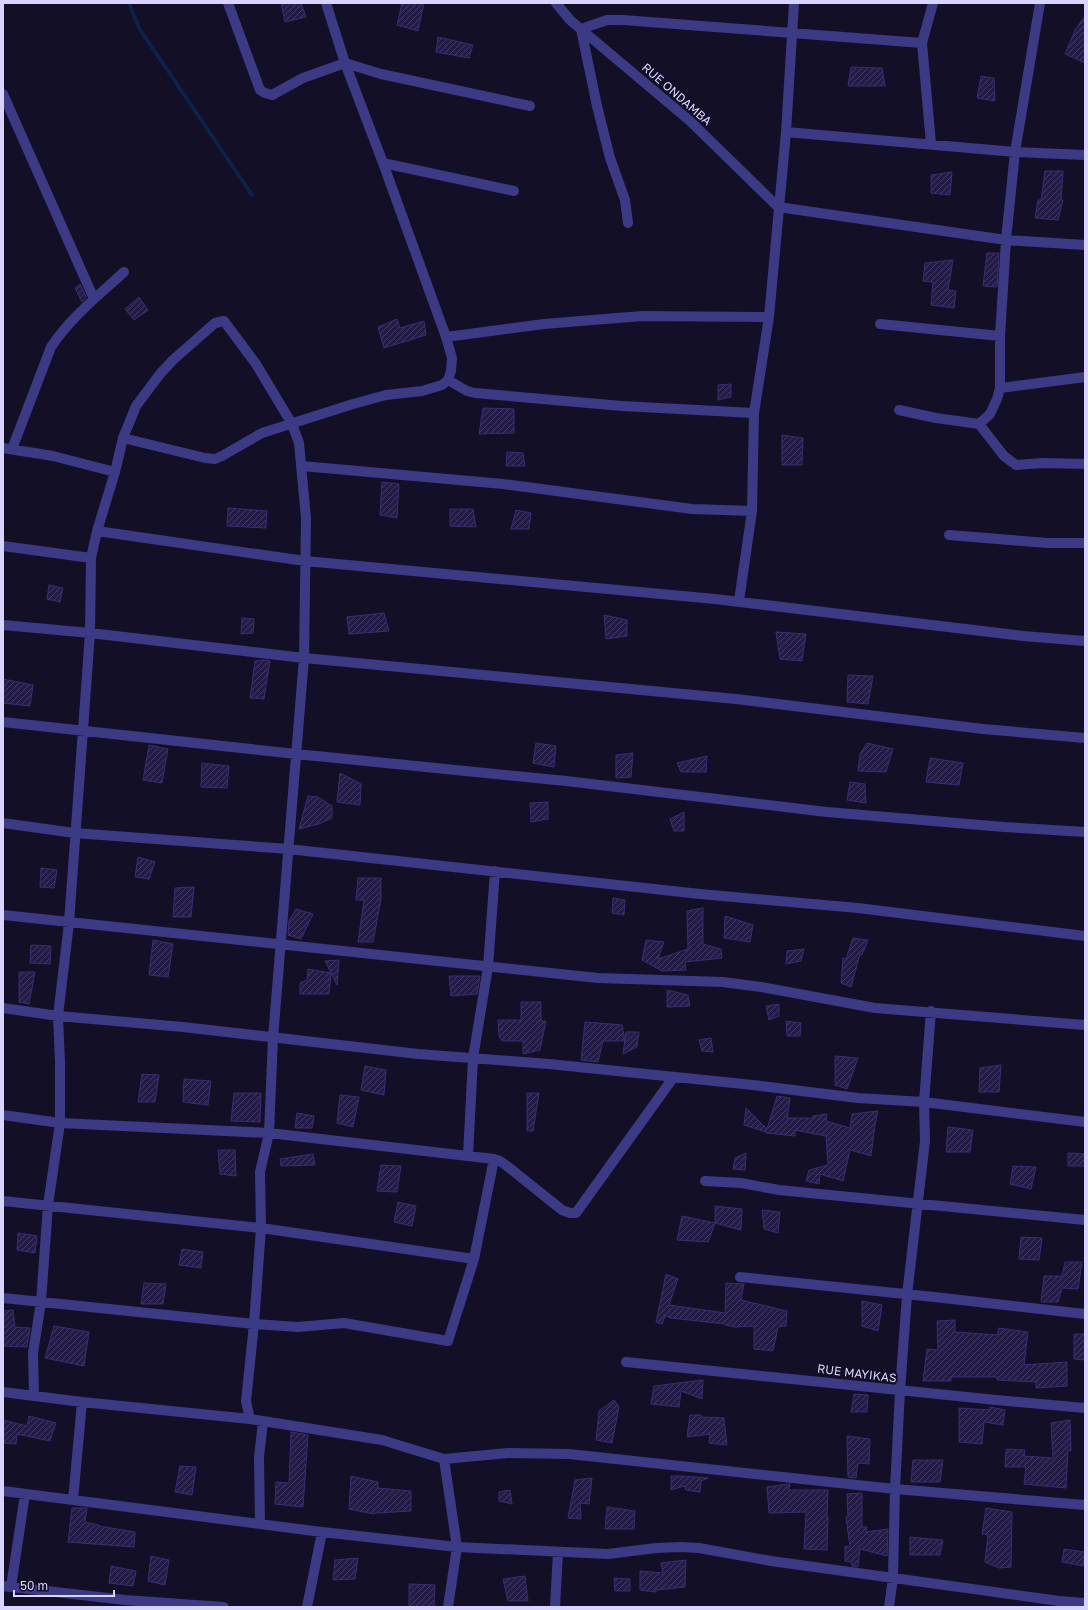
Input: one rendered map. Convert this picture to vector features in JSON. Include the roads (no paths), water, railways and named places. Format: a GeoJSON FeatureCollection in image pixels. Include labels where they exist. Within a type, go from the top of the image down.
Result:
{"type":"FeatureCollection","features":[{"type":"Feature","properties":{"kind":"street"},"geometry":{"type":"LineString","coordinates":[[228,3],[260,90],[265,93],[272,95],[303,78],[345,63],[381,74],[530,106]]}},
{"type":"Feature","properties":{"kind":"street"},"geometry":{"type":"LineString","coordinates":[[123,438],[205,458],[215,458],[222,456],[262,433],[386,395],[433,388],[442,385],[448,380],[451,371],[452,358],[446,337],[345,63],[326,3]]}},
{"type":"Feature","properties":{"kind":"street","name":"RUE ONDAMBA"},"geometry":{"type":"LineString","coordinates":[[556,3],[570,20],[690,121],[778,207]]}},
{"type":"Feature","properties":{"kind":"street"},"geometry":{"type":"LineString","coordinates":[[739,601],[752,511],[754,413],[768,317],[786,132],[794,3]]}},
{"type":"Feature","properties":{"kind":"street"},"geometry":{"type":"LineString","coordinates":[[931,144],[922,43],[933,3]]}},
{"type":"Feature","properties":{"kind":"street"},"geometry":{"type":"LineString","coordinates":[[978,424],[990,414],[1000,388],[1000,336],[1006,240],[1015,152],[1040,3]]}},
{"type":"Feature","properties":{"kind":"street"},"geometry":{"type":"LineString","coordinates":[[628,223],[625,200],[610,158],[597,106],[581,29],[606,20],[623,20],[922,43]]}},
{"type":"Feature","properties":{"kind":"street"},"geometry":{"type":"LineString","coordinates":[[3,94],[94,299]]}},
{"type":"Feature","properties":{"kind":"street"},"geometry":{"type":"LineString","coordinates":[[786,132],[1015,152],[1085,155]]}},
{"type":"Feature","properties":{"kind":"street"},"geometry":{"type":"LineString","coordinates":[[383,163],[514,191]]}},
{"type":"Feature","properties":{"kind":"street"},"geometry":{"type":"LineString","coordinates":[[778,207],[1006,240],[1085,245]]}},
{"type":"Feature","properties":{"kind":"street"},"geometry":{"type":"LineString","coordinates":[[115,472],[53,456],[7,449],[51,347],[58,337],[94,299],[124,272]]}},
{"type":"Feature","properties":{"kind":"street"},"geometry":{"type":"LineString","coordinates":[[446,337],[544,324],[642,316],[768,317]]}},
{"type":"Feature","properties":{"kind":"street"},"geometry":{"type":"LineString","coordinates":[[34,1395],[33,1353],[41,1302],[48,1205],[60,1122],[58,1016],[68,923],[90,633],[91,558],[96,532],[115,472],[123,438],[136,406],[160,374],[173,360],[215,323],[224,321],[256,364],[292,424],[300,443],[306,518],[304,658],[273,1038],[269,1133],[260,1172],[261,1228],[254,1324],[246,1401],[250,1419]]}},
{"type":"Feature","properties":{"kind":"street"},"geometry":{"type":"LineString","coordinates":[[880,324],[1000,336]]}},
{"type":"Feature","properties":{"kind":"street"},"geometry":{"type":"LineString","coordinates":[[1000,388],[1085,377]]}},
{"type":"Feature","properties":{"kind":"street"},"geometry":{"type":"LineString","coordinates":[[448,380],[467,391],[475,393],[622,406],[754,413]]}},
{"type":"Feature","properties":{"kind":"street"},"geometry":{"type":"LineString","coordinates":[[898,410],[936,418],[978,424],[1004,456],[1016,465],[1085,464]]}},
{"type":"Feature","properties":{"kind":"street"},"geometry":{"type":"LineString","coordinates":[[302,466],[503,484],[692,509],[752,511]]}},
{"type":"Feature","properties":{"kind":"street"},"geometry":{"type":"LineString","coordinates":[[96,532],[305,561],[527,580],[739,601],[1023,636],[1085,641]]}},
{"type":"Feature","properties":{"kind":"street"},"geometry":{"type":"LineString","coordinates":[[949,534],[1047,542],[1085,543]]}},
{"type":"Feature","properties":{"kind":"street"},"geometry":{"type":"LineString","coordinates":[[3,546],[91,558]]}},
{"type":"Feature","properties":{"kind":"street"},"geometry":{"type":"LineString","coordinates":[[3,625],[90,633],[304,658],[729,698],[984,729],[1085,738]]}},
{"type":"Feature","properties":{"kind":"street"},"geometry":{"type":"LineString","coordinates":[[3,722],[296,754],[566,781],[827,812],[1004,827],[1085,832]]}},
{"type":"Feature","properties":{"kind":"street"},"geometry":{"type":"LineString","coordinates":[[3,823],[74,833],[288,849],[700,894],[858,908],[1085,936]]}},
{"type":"Feature","properties":{"kind":"street"},"geometry":{"type":"LineString","coordinates":[[468,1156],[473,1058],[488,967],[495,871]]}},
{"type":"Feature","properties":{"kind":"street"},"geometry":{"type":"LineString","coordinates":[[3,915],[598,978],[723,982],[761,987],[875,1008],[931,1011],[1085,1025]]}},
{"type":"Feature","properties":{"kind":"street"},"geometry":{"type":"LineString","coordinates":[[3,1008],[58,1016],[183,1027],[418,1054],[549,1064],[672,1078],[753,1085],[858,1098],[924,1102],[1085,1122]]}},
{"type":"Feature","properties":{"kind":"street"},"geometry":{"type":"LineString","coordinates":[[890,1607],[893,1578],[895,1490],[900,1391],[907,1294],[926,1141],[924,1102],[931,1011]]}},
{"type":"Feature","properties":{"kind":"street"},"geometry":{"type":"LineString","coordinates":[[3,1114],[60,1122],[269,1133],[494,1159],[507,1166],[562,1210],[570,1213],[576,1213],[672,1078]]}},
{"type":"Feature","properties":{"kind":"street"},"geometry":{"type":"LineString","coordinates":[[3,1298],[254,1324],[298,1327],[344,1323],[448,1341],[474,1259],[494,1159]]}},
{"type":"Feature","properties":{"kind":"street"},"geometry":{"type":"LineString","coordinates":[[705,1181],[741,1182],[779,1190],[918,1202],[1085,1220]]}},
{"type":"Feature","properties":{"kind":"street"},"geometry":{"type":"LineString","coordinates":[[3,1201],[261,1228],[474,1259]]}},
{"type":"Feature","properties":{"kind":"street"},"geometry":{"type":"LineString","coordinates":[[740,1277],[1085,1314]]}},
{"type":"Feature","properties":{"kind":"street","name":"RUE MAYIKAS"},"geometry":{"type":"LineString","coordinates":[[626,1362],[900,1391],[1085,1408]]}},
{"type":"Feature","properties":{"kind":"street"},"geometry":{"type":"LineString","coordinates":[[3,1392],[82,1402],[250,1419],[382,1440],[444,1459],[508,1454],[569,1454],[895,1490],[1085,1505]]}},
{"type":"Feature","properties":{"kind":"street"},"geometry":{"type":"LineString","coordinates":[[73,1500],[82,1402]]}},
{"type":"Feature","properties":{"kind":"street"},"geometry":{"type":"LineString","coordinates":[[260,1524],[259,1457],[263,1422]]}},
{"type":"Feature","properties":{"kind":"street"},"geometry":{"type":"LineString","coordinates":[[444,1459],[457,1547],[448,1607]]}},
{"type":"Feature","properties":{"kind":"street"},"geometry":{"type":"LineString","coordinates":[[3,1491],[322,1532],[457,1547],[608,1554],[656,1548],[681,1547],[893,1578],[1059,1601],[1085,1603]]}},
{"type":"Feature","properties":{"kind":"street"},"geometry":{"type":"LineString","coordinates":[[26,1494],[7,1586],[125,1600],[224,1607]]}},
{"type":"Feature","properties":{"kind":"street"},"geometry":{"type":"LineString","coordinates":[[307,1607],[322,1532]]}},
{"type":"Feature","properties":{"kind":"street"},"geometry":{"type":"LineString","coordinates":[[555,1607],[558,1552]]}},
{"type":"Feature","properties":{"kind":"waterway"},"geometry":{"type":"LineString","coordinates":[[129,3],[139,28],[252,195]]}}]}
